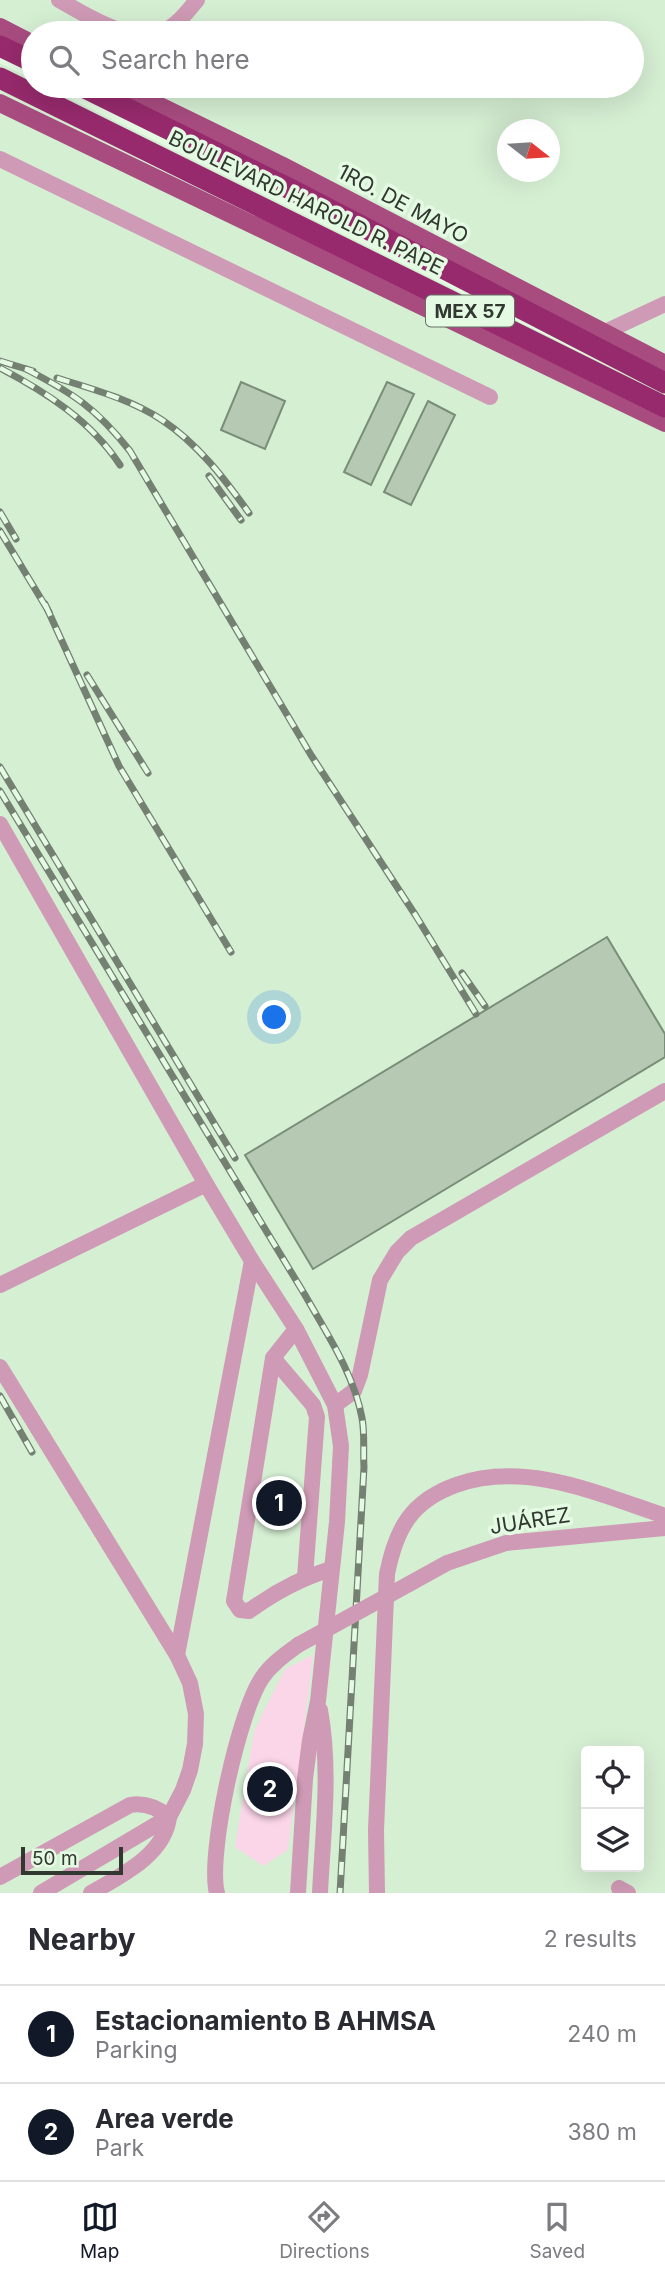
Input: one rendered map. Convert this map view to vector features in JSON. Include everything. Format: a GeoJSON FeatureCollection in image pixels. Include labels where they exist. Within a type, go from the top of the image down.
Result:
{"type":"FeatureCollection","features":[{"type":"Feature","properties":{"kind":"highway"},"geometry":{"type":"LineString","coordinates":[[0,46],[21,56]]}},
{"type":"Feature","properties":{"kind":"highway","name":"BOULEVARD HAROLD R. PAPE"},"geometry":{"type":"LineString","coordinates":[[0,78],[21,88]]}},
{"type":"Feature","properties":{"kind":"highway","name":"BOULEVARD HAROLD R. PAPE"},"geometry":{"type":"LineString","coordinates":[[40,98],[665,407]]}},
{"type":"Feature","properties":{"kind":"highway","name":"BOULEVARD HAROLD R. PAPE"},"geometry":{"type":"LineString","coordinates":[[105,98],[665,383]]}},
{"type":"Feature","properties":{"kind":"main road"},"geometry":{"type":"LineString","coordinates":[[0,27],[21,38]]}},
{"type":"Feature","properties":{"kind":"main road","name":"1RO. DE MAYO"},"geometry":{"type":"LineString","coordinates":[[144,98],[281,165],[665,365]]}},
{"type":"Feature","properties":{"kind":"main road"},"geometry":{"type":"LineString","coordinates":[[0,103],[665,423]]}},
{"type":"Feature","properties":{"kind":"lane"},"geometry":{"type":"LineString","coordinates":[[59,0],[97,21]]}},
{"type":"Feature","properties":{"kind":"lane"},"geometry":{"type":"LineString","coordinates":[[177,21],[197,0]]}},
{"type":"Feature","properties":{"kind":"lane"},"geometry":{"type":"LineString","coordinates":[[0,159],[490,397]]}},
{"type":"Feature","properties":{"kind":"lane"},"geometry":{"type":"LineString","coordinates":[[603,333],[665,304]]}},
{"type":"Feature","properties":{"kind":"lane"},"geometry":{"type":"LineString","coordinates":[[0,824],[206,1184],[296,1329],[335,1405],[341,1446],[340,1474],[318,1701],[305,1779],[298,1893]]}},
{"type":"Feature","properties":{"kind":"lane"},"geometry":{"type":"LineString","coordinates":[[335,1405],[354,1391],[360,1375],[380,1280],[397,1252],[411,1238],[665,1091]]}},
{"type":"Feature","properties":{"kind":"lane"},"geometry":{"type":"LineString","coordinates":[[0,1285],[206,1184]]}},
{"type":"Feature","properties":{"kind":"lane"},"geometry":{"type":"LineString","coordinates":[[177,1655],[252,1261]]}},
{"type":"Feature","properties":{"kind":"lane"},"geometry":{"type":"LineString","coordinates":[[296,1329],[273,1357],[234,1601],[240,1610],[249,1611],[269,1596],[305,1577],[331,1569]]}},
{"type":"Feature","properties":{"kind":"lane"},"geometry":{"type":"LineString","coordinates":[[273,1357],[313,1405],[317,1417],[305,1577]]}},
{"type":"Feature","properties":{"kind":"lane"},"geometry":{"type":"LineString","coordinates":[[0,1367],[177,1655],[190,1683],[196,1714],[195,1744],[190,1770],[161,1839],[140,1862],[91,1893]]}},
{"type":"Feature","properties":{"kind":"lane"},"geometry":{"type":"LineString","coordinates":[[377,1893],[376,1830],[387,1574],[398,1534],[407,1519],[436,1493],[480,1477],[520,1476],[579,1488],[665,1516]]}},
{"type":"Feature","properties":{"kind":"lane","name":"JUÁREZ"},"geometry":{"type":"LineString","coordinates":[[217,1893],[216,1864],[222,1812],[236,1744],[247,1707],[262,1678],[278,1660],[298,1645],[447,1563],[506,1542],[665,1528]]}},
{"type":"Feature","properties":{"kind":"lane"},"geometry":{"type":"LineString","coordinates":[[318,1701],[326,1742],[327,1786],[320,1893]]}},
{"type":"Feature","properties":{"kind":"lane"},"geometry":{"type":"LineString","coordinates":[[0,1877],[130,1805],[148,1805],[160,1809],[169,1817]]}},
{"type":"Feature","properties":{"kind":"lane"},"geometry":{"type":"LineString","coordinates":[[41,1893],[169,1817]]}},
{"type":"Feature","properties":{"kind":"shaded area"},"geometry":{"type":"Polygon","coordinates":[[[0,0],[665,0],[665,354],[158,98],[644,98],[644,21],[21,21],[21,29],[0,18],[0,0]]]}},
{"type":"Feature","properties":{"kind":"shaded area"},"geometry":{"type":"Polygon","coordinates":[[[0,63],[21,74],[21,98],[69,98],[665,394],[665,1893],[0,1893],[0,63]]]}},
{"type":"Feature","properties":{"kind":"shaded area"},"geometry":{"type":"Polygon","coordinates":[[[313,1655],[288,1850],[263,1866],[235,1847],[254,1731],[285,1669],[313,1655]]]}},
{"type":"Feature","properties":{"kind":"building"},"geometry":{"type":"Polygon","coordinates":[[[241,382],[285,401],[265,449],[221,430],[241,382]]]}},
{"type":"Feature","properties":{"kind":"building"},"geometry":{"type":"Polygon","coordinates":[[[387,382],[414,394],[371,485],[344,472],[387,382]]]}},
{"type":"Feature","properties":{"kind":"building"},"geometry":{"type":"Polygon","coordinates":[[[428,401],[455,415],[411,505],[384,492],[428,401]]]}},
{"type":"Feature","properties":{"kind":"building"},"geometry":{"type":"Polygon","coordinates":[[[607,937],[665,1034],[665,1057],[313,1269],[245,1155],[607,937]]]}},
{"type":"Feature","properties":{"kind":"railway"},"geometry":{"type":"LineString","coordinates":[[0,361],[33,371]]}},
{"type":"Feature","properties":{"kind":"railway"},"geometry":{"type":"LineString","coordinates":[[0,368],[34,387],[81,421],[120,465]]}},
{"type":"Feature","properties":{"kind":"railway"},"geometry":{"type":"LineString","coordinates":[[26,369],[83,403],[130,451],[311,755],[476,1014]]}},
{"type":"Feature","properties":{"kind":"railway"},"geometry":{"type":"LineString","coordinates":[[57,378],[124,400],[175,429],[199,451],[249,513]]}},
{"type":"Feature","properties":{"kind":"railway"},"geometry":{"type":"LineString","coordinates":[[209,476],[241,520]]}},
{"type":"Feature","properties":{"kind":"railway"},"geometry":{"type":"LineString","coordinates":[[0,512],[16,539]]}},
{"type":"Feature","properties":{"kind":"railway"},"geometry":{"type":"LineString","coordinates":[[0,531],[49,612]]}},
{"type":"Feature","properties":{"kind":"railway"},"geometry":{"type":"LineString","coordinates":[[45,604],[119,766],[231,952]]}},
{"type":"Feature","properties":{"kind":"railway"},"geometry":{"type":"LineString","coordinates":[[87,675],[148,773]]}},
{"type":"Feature","properties":{"kind":"railway"},"geometry":{"type":"LineString","coordinates":[[0,767],[235,1158]]}},
{"type":"Feature","properties":{"kind":"railway"},"geometry":{"type":"LineString","coordinates":[[0,791],[305,1295],[339,1355],[358,1402],[363,1424],[364,1467],[340,1893]]}},
{"type":"Feature","properties":{"kind":"railway"},"geometry":{"type":"LineString","coordinates":[[462,973],[485,1006]]}},
{"type":"Feature","properties":{"kind":"railway"},"geometry":{"type":"LineString","coordinates":[[0,1396],[32,1452]]}},
{"type":"Feature","properties":{"kind":"place","name":"Estacionamiento B AHMSA"},"geometry":{"type":"Point","coordinates":[279,1503]}},
{"type":"Feature","properties":{"kind":"place","name":"Area verde"},"geometry":{"type":"Point","coordinates":[270,1789]}}]}
